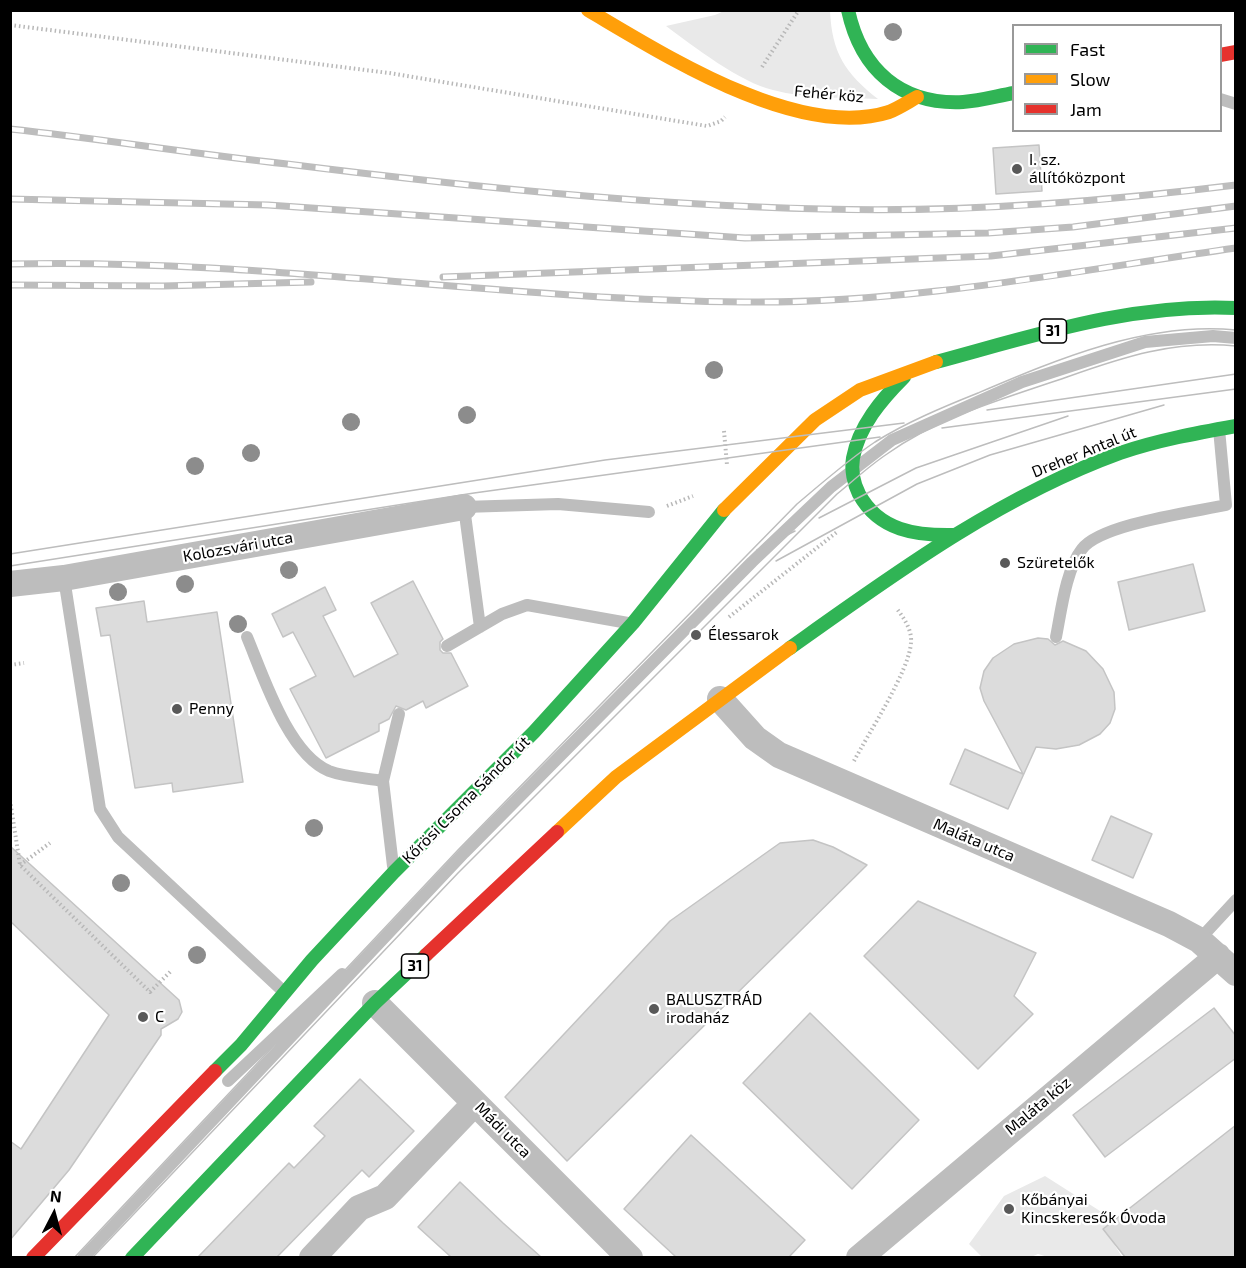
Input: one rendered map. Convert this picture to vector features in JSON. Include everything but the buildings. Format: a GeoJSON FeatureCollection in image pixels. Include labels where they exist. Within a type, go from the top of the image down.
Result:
{"type":"FeatureCollection","features":[{"type":"Feature","properties":{"kind":"main road","name":"Fehér köz"},"geometry":{"type":"LineString","coordinates":[[588,10],[680,63],[745,93],[798,111],[856,117],[886,113],[917,97]]}},
{"type":"Feature","properties":{"kind":"main road"},"geometry":{"type":"LineString","coordinates":[[848,10],[858,48],[873,70],[893,86],[917,97],[938,102],[962,102],[1012,93]]}},
{"type":"Feature","properties":{"kind":"main road","name":"31"},"geometry":{"type":"LineString","coordinates":[[914,368],[1104,317],[1194,306],[1236,308]]}},
{"type":"Feature","properties":{"kind":"main road"},"geometry":{"type":"LineString","coordinates":[[914,368],[886,395],[869,418],[853,459],[853,470],[860,496],[869,510],[880,520],[907,533],[929,537],[955,535]]}},
{"type":"Feature","properties":{"kind":"main road","name":"Kőrösi Csoma Sándor út"},"geometry":{"type":"LineString","coordinates":[[33,1257],[241,1045],[394,872],[534,732],[633,623],[723,511],[816,420],[860,390],[914,368]]}},
{"type":"Feature","properties":{"kind":"main road","name":"Dreher Antal út"},"geometry":{"type":"LineString","coordinates":[[955,535],[1013,500],[1079,468],[1139,445],[1236,426]]}},
{"type":"Feature","properties":{"kind":"main road","name":"31"},"geometry":{"type":"LineString","coordinates":[[132,1257],[375,1003],[616,777],[720,699],[880,585],[955,535]]}},
{"type":"Feature","properties":{"kind":"street","name":"Kolozsvári utca"},"geometry":{"type":"LineString","coordinates":[[10,584],[64,578],[464,507]]}},
{"type":"Feature","properties":{"kind":"street","name":"Maláta utca"},"geometry":{"type":"LineString","coordinates":[[720,699],[755,738],[771,749],[1169,924],[1217,957]]}},
{"type":"Feature","properties":{"kind":"street","name":"Maláta köz"},"geometry":{"type":"LineString","coordinates":[[859,1257],[1217,957]]}},
{"type":"Feature","properties":{"kind":"street","name":"Mádi utca"},"geometry":{"type":"LineString","coordinates":[[375,1003],[630,1257]]}},
{"type":"Feature","properties":{"kind":"street"},"geometry":{"type":"LineString","coordinates":[[312,1257],[359,1208],[385,1197],[475,1103]]}},
{"type":"Feature","properties":{"kind":"lane"},"geometry":{"type":"LineString","coordinates":[[83,1257],[464,853],[752,562],[831,487],[906,433],[1022,382],[1145,342],[1213,336],[1236,338]]}},
{"type":"Feature","properties":{"kind":"lane"},"geometry":{"type":"LineString","coordinates":[[1056,637],[1069,579],[1082,548],[1112,529],[1226,505],[1218,428]]}},
{"type":"Feature","properties":{"kind":"lane"},"geometry":{"type":"LineString","coordinates":[[480,627],[464,507],[558,504],[649,512]]}},
{"type":"Feature","properties":{"kind":"lane"},"geometry":{"type":"LineString","coordinates":[[64,578],[100,809],[118,837],[285,993]]}},
{"type":"Feature","properties":{"kind":"lane"},"geometry":{"type":"LineString","coordinates":[[447,646],[502,614],[527,605],[633,623]]}},
{"type":"Feature","properties":{"kind":"lane"},"geometry":{"type":"LineString","coordinates":[[247,637],[272,696],[300,749],[328,771],[383,781]]}},
{"type":"Feature","properties":{"kind":"lane"},"geometry":{"type":"LineString","coordinates":[[394,872],[383,781],[399,714]]}},
{"type":"Feature","properties":{"kind":"lane"},"geometry":{"type":"LineString","coordinates":[[1217,957],[1236,900]]}},
{"type":"Feature","properties":{"kind":"lane"},"geometry":{"type":"LineString","coordinates":[[197,1090],[222,1087],[341,975],[391,933]]}},
{"type":"Feature","properties":{"kind":"path"},"geometry":{"type":"LineString","coordinates":[[10,25],[389,73],[707,126],[721,121],[745,93],[799,10]]}},
{"type":"Feature","properties":{"kind":"path"},"geometry":{"type":"LineString","coordinates":[[724,431],[727,467]]}},
{"type":"Feature","properties":{"kind":"path"},"geometry":{"type":"LineString","coordinates":[[649,512],[691,498],[700,490]]}},
{"type":"Feature","properties":{"kind":"path"},"geometry":{"type":"LineString","coordinates":[[721,623],[837,532]]}},
{"type":"Feature","properties":{"kind":"path"},"geometry":{"type":"LineString","coordinates":[[842,782],[905,666],[912,642],[906,622],[880,585]]}},
{"type":"Feature","properties":{"kind":"path"},"geometry":{"type":"LineString","coordinates":[[10,665],[24,663]]}},
{"type":"Feature","properties":{"kind":"path"},"geometry":{"type":"LineString","coordinates":[[10,800],[20,865],[150,992],[171,971]]}},
{"type":"Feature","properties":{"kind":"path"},"geometry":{"type":"LineString","coordinates":[[20,865],[50,843]]}},
{"type":"Feature","properties":{"kind":"shaded area"},"geometry":{"type":"Polygon","coordinates":[[[724,11],[830,11],[834,39],[842,61],[857,80],[878,99],[799,95],[760,86],[718,63],[666,26],[724,11]]]}},
{"type":"Feature","properties":{"kind":"shaded area","name":"Kőbányai Kincskeresők Óvoda"},"geometry":{"type":"Polygon","coordinates":[[[1045,1176],[1111,1218],[1114,1244],[1122,1257],[1051,1258],[1038,1254],[1031,1257],[982,1257],[969,1244],[1004,1196],[1045,1176]]]}},
{"type":"Feature","properties":{"kind":"tram line"},"geometry":{"type":"LineString","coordinates":[[74,1258],[458,850],[797,504],[845,464],[875,442],[912,421],[1071,356],[1104,345],[1169,331],[1236,330]]}},
{"type":"Feature","properties":{"kind":"tram line"},"geometry":{"type":"LineString","coordinates":[[92,1258],[458,873],[837,494],[867,469],[907,441],[951,418],[1088,370],[1129,357],[1170,348],[1236,346]]}},
{"type":"Feature","properties":{"kind":"tram line"},"geometry":{"type":"LineString","coordinates":[[987,410],[1236,374]]}},
{"type":"Feature","properties":{"kind":"tram line"},"geometry":{"type":"LineString","coordinates":[[942,428],[1236,389]]}},
{"type":"Feature","properties":{"kind":"tram line"},"geometry":{"type":"LineString","coordinates":[[776,561],[917,484],[990,455],[1164,405]]}},
{"type":"Feature","properties":{"kind":"tram line"},"geometry":{"type":"LineString","coordinates":[[819,518],[916,468],[1068,416]]}},
{"type":"Feature","properties":{"kind":"tram line"},"geometry":{"type":"LineString","coordinates":[[10,554],[605,460],[904,423]]}},
{"type":"Feature","properties":{"kind":"tram line"},"geometry":{"type":"LineString","coordinates":[[10,566],[474,493],[880,437]]}},
{"type":"Feature","properties":{"kind":"tram line"},"geometry":{"type":"LineString","coordinates":[[757,550],[795,531]]}},
{"type":"Feature","properties":{"kind":"railway"},"geometry":{"type":"LineString","coordinates":[[10,129],[420,180],[621,199],[755,207],[874,210],[978,208],[1081,201],[1236,185]]}},
{"type":"Feature","properties":{"kind":"railway"},"geometry":{"type":"LineString","coordinates":[[10,199],[268,205],[745,238],[988,233],[1073,227],[1236,206]]}},
{"type":"Feature","properties":{"kind":"railway"},"geometry":{"type":"LineString","coordinates":[[443,277],[991,256],[1236,228]]}},
{"type":"Feature","properties":{"kind":"railway"},"geometry":{"type":"LineString","coordinates":[[10,264],[194,267],[653,300],[745,302],[868,298],[929,292],[1236,248]]}},
{"type":"Feature","properties":{"kind":"railway"},"geometry":{"type":"LineString","coordinates":[[10,285],[163,286],[311,282]]}},
{"type":"Feature","properties":{"kind":"traffic: fast"},"geometry":{"type":"LineString","coordinates":[[848,10],[863,50],[887,80],[903,90],[921,97],[963,102],[1012,93]]}},
{"type":"Feature","properties":{"kind":"traffic: fast"},"geometry":{"type":"LineString","coordinates":[[936,362],[1047,332],[1122,316],[1197,308],[1236,308]]}},
{"type":"Feature","properties":{"kind":"traffic: fast"},"geometry":{"type":"LineString","coordinates":[[904,377],[879,404],[860,435],[852,463],[856,486],[867,506],[877,516],[900,529],[927,534],[955,535]]}},
{"type":"Feature","properties":{"kind":"traffic: fast"},"geometry":{"type":"LineString","coordinates":[[790,648],[908,565],[1032,492],[1075,471],[1134,448],[1236,426]]}},
{"type":"Feature","properties":{"kind":"traffic: fast"},"geometry":{"type":"LineString","coordinates":[[215,1071],[241,1045],[312,960],[394,872],[534,732],[633,623],[724,510]]}},
{"type":"Feature","properties":{"kind":"traffic: fast"},"geometry":{"type":"LineString","coordinates":[[132,1258],[375,1003],[426,955]]}},
{"type":"Feature","properties":{"kind":"traffic: slow"},"geometry":{"type":"LineString","coordinates":[[588,10],[692,69],[774,104],[814,114],[853,118],[889,112],[917,97]]}},
{"type":"Feature","properties":{"kind":"traffic: slow"},"geometry":{"type":"LineString","coordinates":[[724,510],[815,420],[860,390],[936,362]]}},
{"type":"Feature","properties":{"kind":"traffic: slow"},"geometry":{"type":"LineString","coordinates":[[557,832],[616,777],[790,648]]}},
{"type":"Feature","properties":{"kind":"traffic: jam"},"geometry":{"type":"LineString","coordinates":[[1222,55],[1236,52]]}},
{"type":"Feature","properties":{"kind":"traffic: jam"},"geometry":{"type":"LineString","coordinates":[[426,955],[557,832]]}},
{"type":"Feature","properties":{"kind":"traffic: jam"},"geometry":{"type":"LineString","coordinates":[[33,1258],[215,1071]]}},
{"type":"Feature","properties":{"kind":"place","name":"I. sz. állítóközpont"},"geometry":{"type":"Point","coordinates":[1017,169]}},
{"type":"Feature","properties":{"kind":"place","name":"Szüretelők"},"geometry":{"type":"Point","coordinates":[1005,563]}},
{"type":"Feature","properties":{"kind":"place","name":"Élessarok"},"geometry":{"type":"Point","coordinates":[696,635]}},
{"type":"Feature","properties":{"kind":"place","name":"Penny"},"geometry":{"type":"Point","coordinates":[177,709]}},
{"type":"Feature","properties":{"kind":"place","name":"BALUSZTRÁD irodaház"},"geometry":{"type":"Point","coordinates":[654,1009]}},
{"type":"Feature","properties":{"kind":"place","name":"C"},"geometry":{"type":"Point","coordinates":[143,1017]}},
{"type":"Feature","properties":{"kind":"place","name":"Kőbányai Kincskeresők Óvoda"},"geometry":{"type":"Point","coordinates":[1009,1209]}}]}
